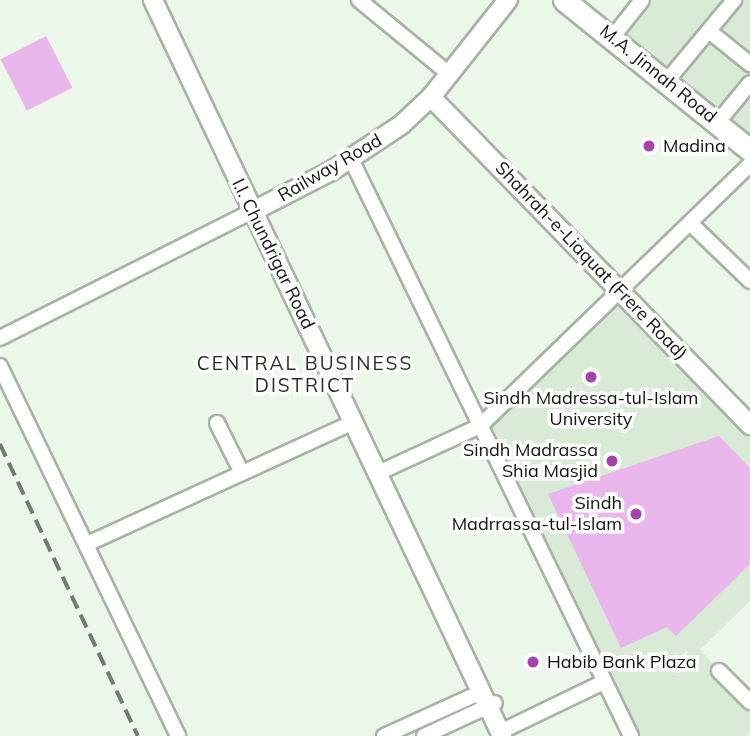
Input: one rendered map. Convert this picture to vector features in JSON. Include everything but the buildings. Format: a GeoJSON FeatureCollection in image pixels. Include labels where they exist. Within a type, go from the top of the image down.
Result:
{"type":"FeatureCollection","features":[{"type":"Feature","properties":{"kind":"highway","name":"M.A. Jinnah Road"},"geometry":{"type":"LineString","coordinates":[[564,0],[750,150]]}},
{"type":"Feature","properties":{"kind":"main road","name":"I.I. Chundrigar Road"},"geometry":{"type":"LineString","coordinates":[[153,0],[257,209],[505,733]]}},
{"type":"Feature","properties":{"kind":"main road","name":"I.I. Chundrigar Road"},"geometry":{"type":"LineString","coordinates":[[163,0],[353,422],[381,472]]}},
{"type":"Feature","properties":{"kind":"main road","name":"Railway Road"},"geometry":{"type":"LineString","coordinates":[[257,209],[351,159],[431,97],[508,0]]}},
{"type":"Feature","properties":{"kind":"main road","name":"Shahrah-e-Liaquat (Frere Road)"},"geometry":{"type":"LineString","coordinates":[[431,97],[750,425]]}},
{"type":"Feature","properties":{"kind":"street"},"geometry":{"type":"LineString","coordinates":[[359,0],[449,74]]}},
{"type":"Feature","properties":{"kind":"street"},"geometry":{"type":"LineString","coordinates":[[612,38],[642,0]]}},
{"type":"Feature","properties":{"kind":"street"},"geometry":{"type":"LineString","coordinates":[[666,82],[734,0]]}},
{"type":"Feature","properties":{"kind":"street"},"geometry":{"type":"LineString","coordinates":[[709,31],[750,64]]}},
{"type":"Feature","properties":{"kind":"street"},"geometry":{"type":"LineString","coordinates":[[718,122],[750,83]]}},
{"type":"Feature","properties":{"kind":"street"},"geometry":{"type":"LineString","coordinates":[[351,159],[631,736]]}},
{"type":"Feature","properties":{"kind":"street"},"geometry":{"type":"LineString","coordinates":[[381,472],[480,426],[750,164]]}},
{"type":"Feature","properties":{"kind":"street"},"geometry":{"type":"LineString","coordinates":[[0,338],[257,209]]}},
{"type":"Feature","properties":{"kind":"street"},"geometry":{"type":"LineString","coordinates":[[691,224],[750,281]]}},
{"type":"Feature","properties":{"kind":"street"},"geometry":{"type":"LineString","coordinates":[[0,366],[178,736]]}},
{"type":"Feature","properties":{"kind":"street"},"geometry":{"type":"LineString","coordinates":[[86,544],[353,422]]}},
{"type":"Feature","properties":{"kind":"street"},"geometry":{"type":"LineString","coordinates":[[217,423],[242,473]]}},
{"type":"Feature","properties":{"kind":"street"},"geometry":{"type":"LineString","coordinates":[[719,671],[750,702]]}},
{"type":"Feature","properties":{"kind":"street"},"geometry":{"type":"LineString","coordinates":[[505,733],[604,682]]}},
{"type":"Feature","properties":{"kind":"street"},"geometry":{"type":"LineString","coordinates":[[424,736],[466,717],[488,700]]}},
{"type":"Feature","properties":{"kind":"street"},"geometry":{"type":"LineString","coordinates":[[384,736],[488,700]]}},
{"type":"Feature","properties":{"kind":"shaded area"},"geometry":{"type":"Polygon","coordinates":[[[642,0],[750,0],[750,150],[612,38],[642,0]]]}},
{"type":"Feature","properties":{"kind":"shaded area"},"geometry":{"type":"Polygon","coordinates":[[[46,36],[72,88],[27,111],[1,59],[46,36]]]}},
{"type":"Feature","properties":{"kind":"shaded area","name":"Sindh Madrrassa-tul-Islam"},"geometry":{"type":"Polygon","coordinates":[[[621,292],[750,425],[750,601],[700,650],[750,703],[750,732],[745,736],[632,736],[480,426],[621,292]]]}},
{"type":"Feature","properties":{"kind":"shaded area"},"geometry":{"type":"Polygon","coordinates":[[[719,436],[750,468],[750,564],[676,636],[667,627],[621,648],[548,494],[719,436]]]}},
{"type":"Feature","properties":{"kind":"railway"},"geometry":{"type":"LineString","coordinates":[[0,444],[138,736]]}},
{"type":"Feature","properties":{"kind":"place","name":"Madina"},"geometry":{"type":"Point","coordinates":[649,146]}},
{"type":"Feature","properties":{"kind":"place","name":"Sindh Madressa-tul-Islam University"},"geometry":{"type":"Point","coordinates":[591,377]}},
{"type":"Feature","properties":{"kind":"place","name":"Sindh Madrassa Shia Masjid"},"geometry":{"type":"Point","coordinates":[612,461]}},
{"type":"Feature","properties":{"kind":"place","name":"Sindh Madrrassa-tul-Islam"},"geometry":{"type":"Point","coordinates":[636,514]}},
{"type":"Feature","properties":{"kind":"place","name":"Habib Bank Plaza"},"geometry":{"type":"Point","coordinates":[533,662]}},
{"type":"Feature","properties":{"kind":"district","name":"CENTRAL BUSINESS DISTRICT"},"geometry":{"type":"Point","coordinates":[305,375]}}]}
